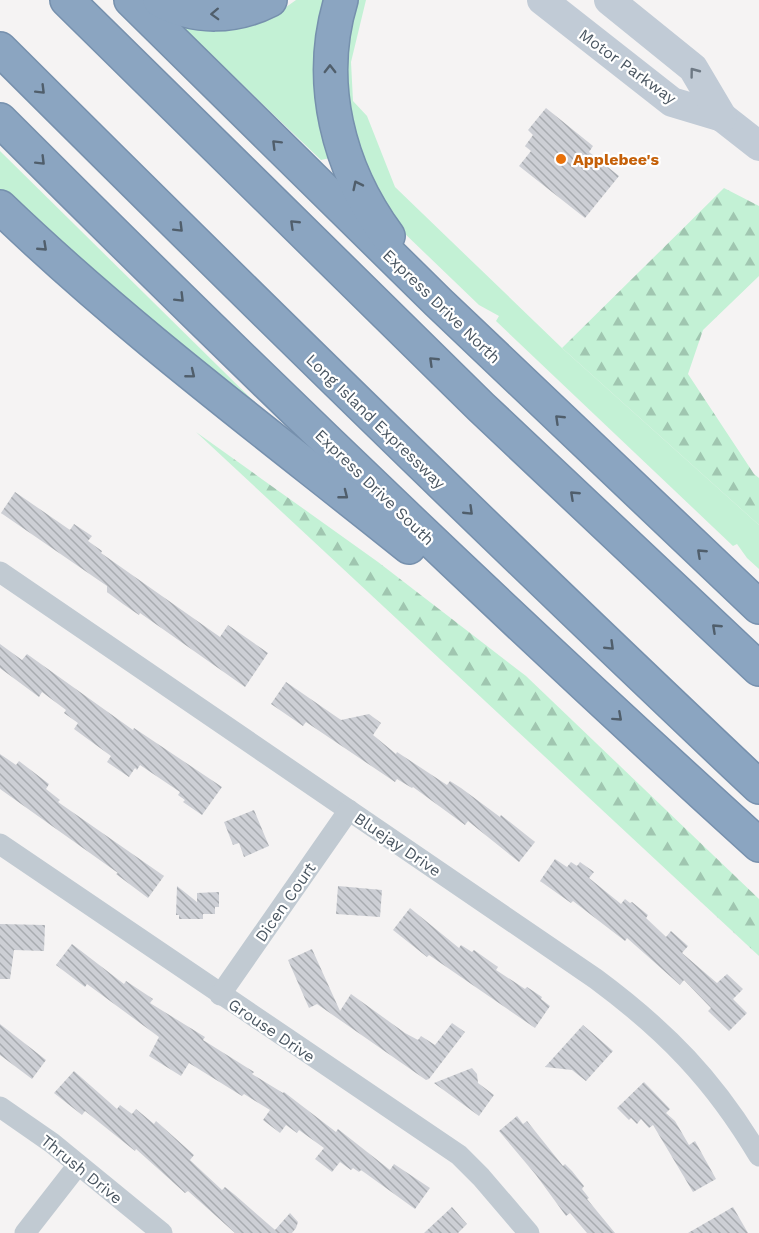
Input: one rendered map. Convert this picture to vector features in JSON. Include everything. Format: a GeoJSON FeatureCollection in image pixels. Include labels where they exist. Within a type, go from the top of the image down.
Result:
{"type":"FeatureCollection","features":[{"type":"Feature","properties":{"kind":"highway"},"geometry":{"type":"LineString","coordinates":[[67,0],[481,407],[759,669]]}},
{"type":"Feature","properties":{"kind":"highway","name":"Express Drive North"},"geometry":{"type":"LineString","coordinates":[[131,0],[438,302],[759,607]]}},
{"type":"Feature","properties":{"kind":"highway"},"geometry":{"type":"LineString","coordinates":[[160,0],[183,11],[210,15],[240,10],[270,0]]}},
{"type":"Feature","properties":{"kind":"highway"},"geometry":{"type":"LineString","coordinates":[[341,0],[332,37],[330,79],[336,127],[342,149],[372,213],[438,302]]}},
{"type":"Feature","properties":{"kind":"highway","name":"Long Island Expressway"},"geometry":{"type":"LineString","coordinates":[[0,49],[220,269],[424,468],[759,787]]}},
{"type":"Feature","properties":{"kind":"highway","name":"Express Drive South"},"geometry":{"type":"LineString","coordinates":[[0,120],[250,367],[575,678],[759,845]]}},
{"type":"Feature","properties":{"kind":"highway"},"geometry":{"type":"LineString","coordinates":[[0,207],[58,261],[171,358],[393,534],[461,592],[575,678]]}},
{"type":"Feature","properties":{"kind":"main road","name":"Motor Parkway"},"geometry":{"type":"LineString","coordinates":[[542,0],[672,102],[722,117]]}},
{"type":"Feature","properties":{"kind":"main road","name":"Motor Parkway"},"geometry":{"type":"LineString","coordinates":[[609,0],[693,68],[722,117],[759,146]]}},
{"type":"Feature","properties":{"kind":"street","name":"Bluejay Drive"},"geometry":{"type":"LineString","coordinates":[[0,572],[632,1005],[668,1037],[707,1080],[743,1128],[759,1156]]}},
{"type":"Feature","properties":{"kind":"street","name":"Dicen Court"},"geometry":{"type":"LineString","coordinates":[[220,995],[349,810]]}},
{"type":"Feature","properties":{"kind":"street","name":"Grouse Drive"},"geometry":{"type":"LineString","coordinates":[[2,848],[459,1155],[529,1233]]}},
{"type":"Feature","properties":{"kind":"street","name":"Thrush Drive"},"geometry":{"type":"LineString","coordinates":[[0,1107],[52,1143],[162,1233]]}},
{"type":"Feature","properties":{"kind":"street"},"geometry":{"type":"LineString","coordinates":[[25,1233],[78,1166]]}},
{"type":"Feature","properties":{"kind":"green space"},"geometry":{"type":"Polygon","coordinates":[[[296,0],[329,0],[330,158],[321,160],[182,27],[215,29],[242,26],[268,17],[296,0]]]}},
{"type":"Feature","properties":{"kind":"green space"},"geometry":{"type":"Polygon","coordinates":[[[354,0],[366,0],[351,62],[353,101],[367,116],[395,187],[562,348],[759,525],[759,569],[737,544],[733,546],[496,321],[499,316],[479,305],[401,230],[375,193],[344,115],[347,25],[354,0]]]}},
{"type":"Feature","properties":{"kind":"green space"},"geometry":{"type":"Polygon","coordinates":[[[0,151],[292,439],[0,192],[0,151]]]}},
{"type":"Feature","properties":{"kind":"green space"},"geometry":{"type":"Polygon","coordinates":[[[724,188],[759,206],[759,276],[703,330],[688,374],[754,474],[759,478],[759,525],[562,348],[724,188]]]}},
{"type":"Feature","properties":{"kind":"green space"},"geometry":{"type":"Polygon","coordinates":[[[196,432],[378,562],[526,676],[759,899],[759,956],[196,432]]]}},
{"type":"Feature","properties":{"kind":"building","name":"Applebee's"},"geometry":{"type":"Polygon","coordinates":[[[546,108],[593,146],[589,152],[619,176],[585,218],[519,166],[531,151],[525,146],[533,135],[528,130],[546,108]]]}},
{"type":"Feature","properties":{"kind":"building"},"geometry":{"type":"Polygon","coordinates":[[[15,492],[70,530],[74,524],[92,536],[88,541],[102,551],[101,553],[220,637],[228,625],[268,653],[245,687],[140,613],[139,615],[123,604],[107,592],[107,586],[1,513],[15,492]]]}},
{"type":"Feature","properties":{"kind":"building"},"geometry":{"type":"Polygon","coordinates":[[[0,644],[22,660],[27,654],[133,730],[134,728],[222,787],[202,815],[183,802],[185,800],[178,795],[180,792],[140,765],[129,777],[107,762],[111,756],[74,729],[78,723],[64,713],[66,710],[42,692],[39,697],[0,668],[0,644]]]}},
{"type":"Feature","properties":{"kind":"building"},"geometry":{"type":"Polygon","coordinates":[[[286,682],[341,720],[369,714],[381,723],[373,735],[396,754],[397,752],[447,785],[450,781],[500,817],[501,815],[535,842],[519,862],[468,821],[465,825],[413,787],[397,779],[395,782],[306,722],[303,726],[271,704],[286,682]]]}},
{"type":"Feature","properties":{"kind":"building"},"geometry":{"type":"Polygon","coordinates":[[[0,754],[16,765],[19,761],[49,784],[46,789],[60,800],[58,802],[164,876],[148,898],[116,874],[118,873],[0,789],[0,754]]]}},
{"type":"Feature","properties":{"kind":"building"},"geometry":{"type":"Polygon","coordinates":[[[254,810],[269,846],[244,857],[239,843],[233,845],[224,822],[254,810]]]}},
{"type":"Feature","properties":{"kind":"building"},"geometry":{"type":"Polygon","coordinates":[[[555,859],[567,867],[571,862],[577,866],[580,862],[594,872],[589,878],[621,904],[625,899],[632,902],[648,915],[646,918],[666,937],[671,931],[688,946],[682,953],[717,983],[727,974],[743,989],[733,999],[747,1013],[729,1031],[708,1011],[711,1008],[684,980],[680,985],[627,938],[625,941],[573,901],[571,903],[540,881],[555,859]]]}},
{"type":"Feature","properties":{"kind":"building"},"geometry":{"type":"Polygon","coordinates":[[[177,886],[197,902],[197,893],[219,892],[219,907],[215,907],[215,914],[203,914],[203,919],[179,919],[179,915],[176,915],[177,886]]]}},
{"type":"Feature","properties":{"kind":"building"},"geometry":{"type":"Polygon","coordinates":[[[338,886],[382,890],[380,917],[336,914],[338,886]]]}},
{"type":"Feature","properties":{"kind":"building"},"geometry":{"type":"Polygon","coordinates":[[[410,908],[459,948],[461,945],[472,952],[474,950],[498,967],[496,970],[542,997],[541,999],[550,1006],[535,1028],[429,955],[427,957],[393,930],[410,908]]]}},
{"type":"Feature","properties":{"kind":"building"},"geometry":{"type":"Polygon","coordinates":[[[0,924],[45,925],[44,951],[14,950],[10,979],[0,979],[0,924]]]}},
{"type":"Feature","properties":{"kind":"building"},"geometry":{"type":"Polygon","coordinates":[[[72,944],[124,984],[126,981],[153,999],[150,1003],[205,1037],[203,1040],[254,1072],[252,1074],[284,1092],[336,1132],[338,1129],[390,1170],[394,1164],[430,1188],[415,1209],[361,1170],[359,1172],[353,1168],[351,1170],[340,1162],[332,1172],[315,1159],[324,1148],[299,1130],[297,1133],[286,1125],[280,1133],[263,1120],[270,1110],[244,1094],[242,1096],[189,1063],[181,1076],[149,1056],[159,1037],[87,984],[85,987],[56,965],[72,944]]]}},
{"type":"Feature","properties":{"kind":"building"},"geometry":{"type":"Polygon","coordinates":[[[312,949],[340,1011],[351,994],[418,1040],[421,1036],[435,1045],[452,1023],[465,1032],[429,1079],[426,1080],[317,1004],[309,1008],[288,960],[312,949]]]}},
{"type":"Feature","properties":{"kind":"building"},"geometry":{"type":"Polygon","coordinates":[[[0,1024],[46,1060],[32,1079],[0,1055],[0,1024]]]}},
{"type":"Feature","properties":{"kind":"building"},"geometry":{"type":"Polygon","coordinates":[[[583,1025],[613,1051],[586,1081],[572,1070],[545,1067],[583,1025]]]}},
{"type":"Feature","properties":{"kind":"building"},"geometry":{"type":"Polygon","coordinates":[[[472,1068],[477,1074],[478,1083],[494,1095],[479,1116],[434,1083],[472,1068]]]}},
{"type":"Feature","properties":{"kind":"building"},"geometry":{"type":"Polygon","coordinates":[[[74,1071],[117,1109],[120,1105],[132,1114],[136,1109],[154,1124],[156,1121],[194,1155],[190,1160],[222,1190],[225,1187],[275,1230],[290,1213],[298,1222],[296,1228],[292,1233],[235,1233],[188,1191],[185,1193],[136,1149],[135,1151],[85,1111],[82,1115],[54,1093],[74,1071]]]}},
{"type":"Feature","properties":{"kind":"building"},"geometry":{"type":"Polygon","coordinates":[[[644,1082],[670,1109],[666,1113],[675,1121],[689,1145],[695,1141],[716,1179],[693,1192],[653,1125],[649,1128],[641,1119],[637,1124],[631,1118],[629,1120],[617,1108],[644,1082]]]}},
{"type":"Feature","properties":{"kind":"building"},"geometry":{"type":"Polygon","coordinates":[[[517,1116],[523,1124],[527,1121],[563,1166],[565,1164],[572,1171],[584,1186],[582,1189],[589,1198],[587,1199],[615,1233],[587,1233],[570,1213],[566,1216],[536,1175],[499,1131],[517,1116]]]}},
{"type":"Feature","properties":{"kind":"building"},"geometry":{"type":"Polygon","coordinates":[[[452,1207],[467,1224],[458,1233],[424,1233],[452,1207]]]}},
{"type":"Feature","properties":{"kind":"building"},"geometry":{"type":"Polygon","coordinates":[[[733,1207],[748,1233],[688,1233],[733,1207]]]}},
{"type":"Feature","properties":{"kind":"place","name":"Applebee's"},"geometry":{"type":"Point","coordinates":[561,159]}}]}
